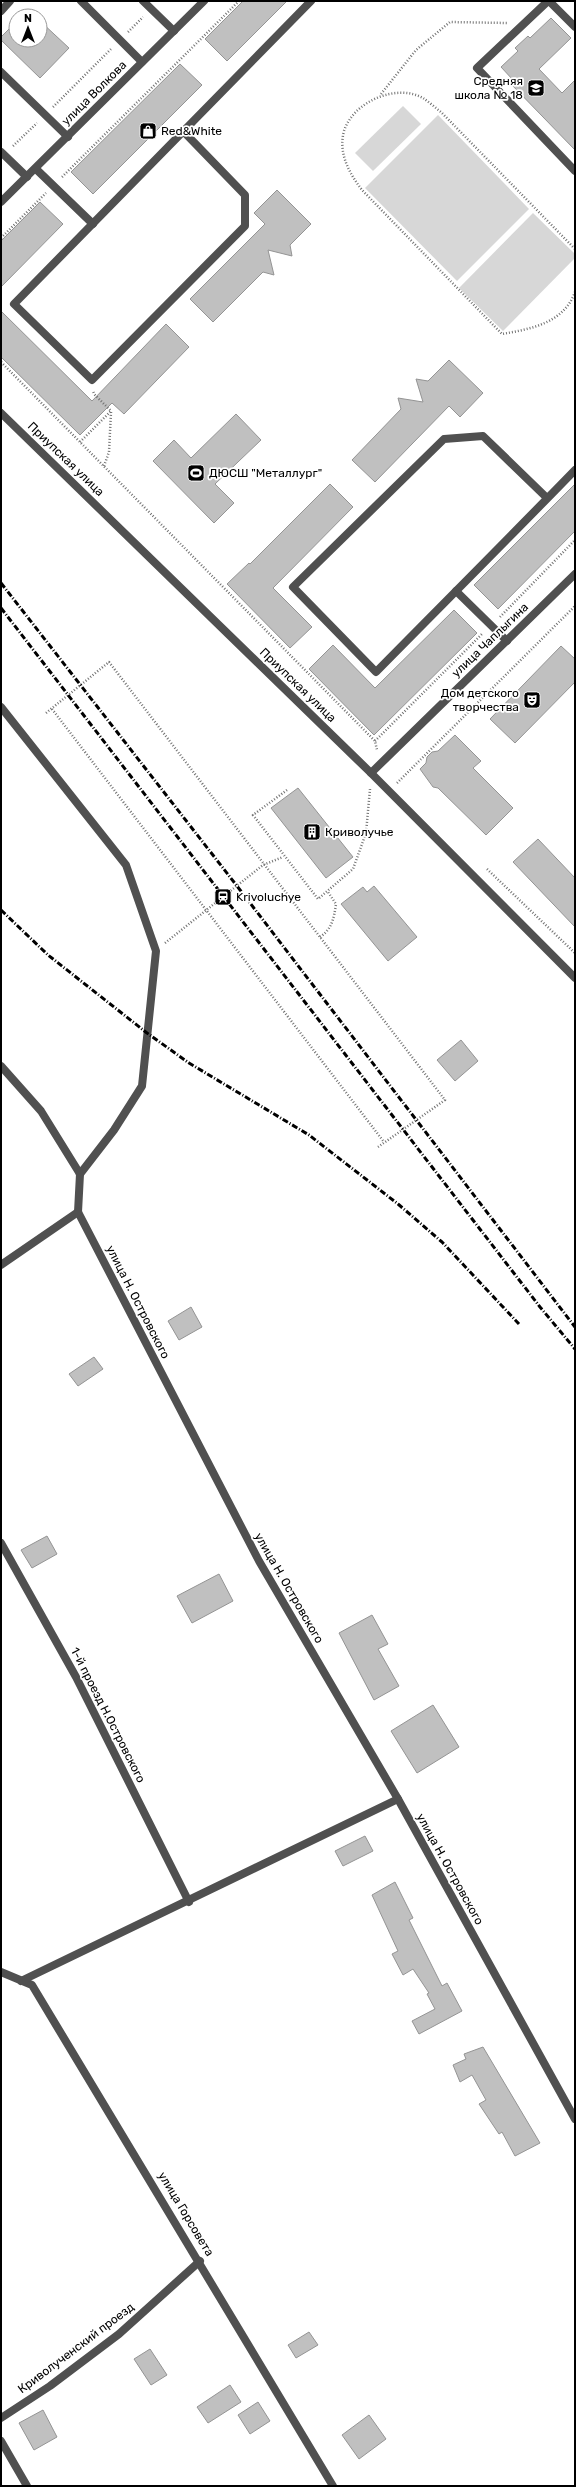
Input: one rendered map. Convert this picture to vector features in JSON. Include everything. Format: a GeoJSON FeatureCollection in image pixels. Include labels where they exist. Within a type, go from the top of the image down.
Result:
{"type":"FeatureCollection","features":[{"type":"Feature","properties":{"kind":"street"},"geometry":{"type":"LineString","coordinates":[[1,11],[10,1]]}},
{"type":"Feature","properties":{"kind":"street"},"geometry":{"type":"LineString","coordinates":[[81,1],[142,62]]}},
{"type":"Feature","properties":{"kind":"street"},"geometry":{"type":"LineString","coordinates":[[143,1],[174,31]]}},
{"type":"Feature","properties":{"kind":"street","name":"улица Волкова"},"geometry":{"type":"LineString","coordinates":[[1,202],[204,1]]}},
{"type":"Feature","properties":{"kind":"street"},"geometry":{"type":"LineString","coordinates":[[183,131],[245,195],[246,226],[92,380],[14,304],[93,224],[183,131],[311,1]]}},
{"type":"Feature","properties":{"kind":"street"},"geometry":{"type":"LineString","coordinates":[[575,27],[548,1],[477,68],[575,171]]}},
{"type":"Feature","properties":{"kind":"street"},"geometry":{"type":"LineString","coordinates":[[1,72],[68,137]]}},
{"type":"Feature","properties":{"kind":"street"},"geometry":{"type":"LineString","coordinates":[[2,154],[27,177]]}},
{"type":"Feature","properties":{"kind":"street"},"geometry":{"type":"LineString","coordinates":[[36,168],[93,224]]}},
{"type":"Feature","properties":{"kind":"street","name":"Приупская улица"},"geometry":{"type":"LineString","coordinates":[[1,413],[371,773],[575,978]]}},
{"type":"Feature","properties":{"kind":"street"},"geometry":{"type":"LineString","coordinates":[[547,498],[483,436],[444,439],[293,587],[376,672],[575,470]]}},
{"type":"Feature","properties":{"kind":"street","name":"улица Чаплыгина"},"geometry":{"type":"LineString","coordinates":[[371,773],[575,574]]}},
{"type":"Feature","properties":{"kind":"street"},"geometry":{"type":"LineString","coordinates":[[456,591],[507,641]]}},
{"type":"Feature","properties":{"kind":"street"},"geometry":{"type":"LineString","coordinates":[[1,707],[126,865],[156,951],[142,1086],[114,1130],[80,1174],[78,1212],[1,1265]]}},
{"type":"Feature","properties":{"kind":"street"},"geometry":{"type":"LineString","coordinates":[[1,1066],[41,1111],[80,1174]]}},
{"type":"Feature","properties":{"kind":"street","name":"улица Н. Островского"},"geometry":{"type":"LineString","coordinates":[[78,1212],[258,1561],[398,1799],[575,2119]]}},
{"type":"Feature","properties":{"kind":"street","name":"1-й проезд Н.Островского"},"geometry":{"type":"LineString","coordinates":[[1,1543],[76,1676],[189,1902]]}},
{"type":"Feature","properties":{"kind":"street"},"geometry":{"type":"LineString","coordinates":[[21,1981],[189,1902],[398,1799]]}},
{"type":"Feature","properties":{"kind":"street","name":"улица Горсовета"},"geometry":{"type":"LineString","coordinates":[[1,1972],[32,1985],[200,2261],[333,2486]]}},
{"type":"Feature","properties":{"kind":"street","name":"Криволученский проезд"},"geometry":{"type":"LineString","coordinates":[[1,2418],[50,2386],[119,2334],[200,2261]]}},
{"type":"Feature","properties":{"kind":"street"},"geometry":{"type":"LineString","coordinates":[[1,2442],[27,2486]]}},
{"type":"Feature","properties":{"kind":"path"},"geometry":{"type":"LineString","coordinates":[[1,238],[238,1]]}},
{"type":"Feature","properties":{"kind":"path"},"geometry":{"type":"LineString","coordinates":[[2,154],[45,115],[151,9]]}},
{"type":"Feature","properties":{"kind":"path"},"geometry":{"type":"LineString","coordinates":[[381,95],[416,50],[450,22],[505,22],[519,28]]}},
{"type":"Feature","properties":{"kind":"path"},"geometry":{"type":"LineString","coordinates":[[575,250],[442,113],[422,97],[399,92],[381,95],[359,108],[344,130],[344,154],[348,171],[362,190],[502,334],[538,326],[552,320],[566,308],[575,292]]}},
{"type":"Feature","properties":{"kind":"path"},"geometry":{"type":"LineString","coordinates":[[1,362],[375,741],[379,765]]}},
{"type":"Feature","properties":{"kind":"path"},"geometry":{"type":"LineString","coordinates":[[92,380],[94,394],[111,412],[109,452],[104,466]]}},
{"type":"Feature","properties":{"kind":"path"},"geometry":{"type":"LineString","coordinates":[[80,442],[111,412]]}},
{"type":"Feature","properties":{"kind":"path"},"geometry":{"type":"LineString","coordinates":[[375,741],[575,540]]}},
{"type":"Feature","properties":{"kind":"path"},"geometry":{"type":"LineString","coordinates":[[397,783],[575,606]]}},
{"type":"Feature","properties":{"kind":"path"},"geometry":{"type":"LineString","coordinates":[[46,713],[109,662],[445,1100],[378,1147]]}},
{"type":"Feature","properties":{"kind":"path"},"geometry":{"type":"LineString","coordinates":[[52,709],[384,1142]]}},
{"type":"Feature","properties":{"kind":"path"},"geometry":{"type":"LineString","coordinates":[[287,790],[253,815],[283,857],[318,900],[353,869],[361,850],[368,817],[371,773]]}},
{"type":"Feature","properties":{"kind":"path"},"geometry":{"type":"LineString","coordinates":[[156,951],[264,865],[283,857]]}},
{"type":"Feature","properties":{"kind":"path"},"geometry":{"type":"LineString","coordinates":[[320,937],[328,931],[335,917],[336,904],[328,892]]}},
{"type":"Feature","properties":{"kind":"shaded area"},"geometry":{"type":"Polygon","coordinates":[[[403,106],[421,124],[373,171],[355,153],[403,106]]]}},
{"type":"Feature","properties":{"kind":"shaded area"},"geometry":{"type":"Polygon","coordinates":[[[438,115],[529,209],[457,281],[365,188],[438,115]]]}},
{"type":"Feature","properties":{"kind":"shaded area"},"geometry":{"type":"Polygon","coordinates":[[[533,213],[575,254],[575,258],[503,331],[459,288],[533,213]]]}},
{"type":"Feature","properties":{"kind":"building"},"geometry":{"type":"Polygon","coordinates":[[[243,1],[287,1],[227,61],[205,39],[243,1]]]}},
{"type":"Feature","properties":{"kind":"building","name":"Средняя школа № 18"},"geometry":{"type":"Polygon","coordinates":[[[551,18],[571,38],[539,69],[562,93],[575,80],[575,150],[510,83],[513,80],[501,67],[518,51],[515,48],[528,36],[530,38],[551,18]]]}},
{"type":"Feature","properties":{"kind":"building"},"geometry":{"type":"Polygon","coordinates":[[[48,28],[69,48],[40,78],[9,48],[48,48],[48,28]]]}},
{"type":"Feature","properties":{"kind":"building"},"geometry":{"type":"Polygon","coordinates":[[[8,30],[8,47],[1,40],[1,37],[8,30]]]}},
{"type":"Feature","properties":{"kind":"building"},"geometry":{"type":"Polygon","coordinates":[[[180,64],[202,85],[93,194],[71,172],[180,64]]]}},
{"type":"Feature","properties":{"kind":"building"},"geometry":{"type":"Polygon","coordinates":[[[277,190],[311,224],[290,245],[292,256],[268,250],[274,275],[263,272],[213,322],[190,299],[265,224],[254,213],[277,190]]]}},
{"type":"Feature","properties":{"kind":"building"},"geometry":{"type":"Polygon","coordinates":[[[40,202],[63,224],[1,287],[1,241],[40,202]]]}},
{"type":"Feature","properties":{"kind":"building"},"geometry":{"type":"Polygon","coordinates":[[[1,311],[92,401],[166,324],[189,347],[124,414],[112,403],[80,435],[1,357],[1,311]]]}},
{"type":"Feature","properties":{"kind":"building"},"geometry":{"type":"Polygon","coordinates":[[[449,360],[483,393],[460,417],[449,406],[375,482],[352,460],[401,409],[398,398],[423,402],[416,379],[428,381],[449,360]]]}},
{"type":"Feature","properties":{"kind":"building","name":"ДЮСШ \"Металлург\""},"geometry":{"type":"Polygon","coordinates":[[[236,414],[261,440],[215,484],[234,503],[214,523],[153,461],[174,440],[191,458],[236,414]]]}},
{"type":"Feature","properties":{"kind":"building"},"geometry":{"type":"Polygon","coordinates":[[[330,484],[353,507],[273,588],[312,627],[290,648],[227,584],[249,563],[250,564],[330,484]]]}},
{"type":"Feature","properties":{"kind":"building"},"geometry":{"type":"Polygon","coordinates":[[[575,484],[575,531],[498,609],[474,585],[575,484]]]}},
{"type":"Feature","properties":{"kind":"building"},"geometry":{"type":"Polygon","coordinates":[[[454,610],[477,633],[374,735],[309,669],[333,645],[375,688],[454,610]]]}},
{"type":"Feature","properties":{"kind":"building","name":"Дом детского творчества"},"geometry":{"type":"Polygon","coordinates":[[[561,646],[575,659],[575,682],[515,743],[490,719],[561,646]]]}},
{"type":"Feature","properties":{"kind":"building"},"geometry":{"type":"Polygon","coordinates":[[[455,735],[481,761],[473,768],[513,808],[486,835],[438,788],[433,787],[420,769],[426,763],[427,757],[432,752],[438,751],[455,735]]]}},
{"type":"Feature","properties":{"kind":"building","name":"Криволучье"},"geometry":{"type":"Polygon","coordinates":[[[298,788],[353,857],[326,878],[271,808],[298,788]]]}},
{"type":"Feature","properties":{"kind":"building"},"geometry":{"type":"Polygon","coordinates":[[[538,839],[575,878],[575,927],[513,862],[538,839]]]}},
{"type":"Feature","properties":{"kind":"building"},"geometry":{"type":"Polygon","coordinates":[[[374,886],[417,937],[388,961],[341,904],[363,887],[367,892],[374,886]]]}},
{"type":"Feature","properties":{"kind":"building"},"geometry":{"type":"Polygon","coordinates":[[[461,1040],[478,1061],[455,1081],[437,1060],[461,1040]]]}},
{"type":"Feature","properties":{"kind":"building"},"geometry":{"type":"Polygon","coordinates":[[[191,1307],[202,1327],[179,1340],[168,1321],[191,1307]]]}},
{"type":"Feature","properties":{"kind":"building"},"geometry":{"type":"Polygon","coordinates":[[[94,1357],[103,1369],[78,1386],[69,1374],[94,1357]]]}},
{"type":"Feature","properties":{"kind":"building"},"geometry":{"type":"Polygon","coordinates":[[[47,1536],[57,1554],[32,1568],[21,1550],[47,1536]]]}},
{"type":"Feature","properties":{"kind":"building"},"geometry":{"type":"Polygon","coordinates":[[[219,1574],[233,1601],[192,1623],[177,1596],[219,1574]]]}},
{"type":"Feature","properties":{"kind":"building"},"geometry":{"type":"Polygon","coordinates":[[[372,1615],[388,1644],[378,1649],[399,1686],[374,1700],[339,1633],[372,1615]]]}},
{"type":"Feature","properties":{"kind":"building"},"geometry":{"type":"Polygon","coordinates":[[[433,1705],[459,1747],[417,1773],[391,1731],[433,1705]]]}},
{"type":"Feature","properties":{"kind":"building"},"geometry":{"type":"Polygon","coordinates":[[[365,1836],[373,1851],[343,1866],[335,1851],[365,1836]]]}},
{"type":"Feature","properties":{"kind":"building"},"geometry":{"type":"Polygon","coordinates":[[[395,1882],[413,1918],[409,1920],[442,1986],[447,1983],[462,2011],[419,2034],[412,2021],[435,2009],[427,1994],[429,1993],[413,1969],[403,1975],[392,1954],[398,1951],[372,1895],[395,1882]]]}},
{"type":"Feature","properties":{"kind":"building"},"geometry":{"type":"Polygon","coordinates":[[[483,2047],[540,2143],[515,2156],[502,2132],[499,2134],[479,2104],[486,2100],[472,2075],[460,2082],[453,2065],[466,2059],[464,2054],[483,2047]]]}},
{"type":"Feature","properties":{"kind":"building"},"geometry":{"type":"Polygon","coordinates":[[[309,2332],[318,2345],[296,2358],[288,2345],[309,2332]]]}},
{"type":"Feature","properties":{"kind":"building"},"geometry":{"type":"Polygon","coordinates":[[[150,2349],[167,2375],[151,2385],[134,2359],[150,2349]]]}},
{"type":"Feature","properties":{"kind":"building"},"geometry":{"type":"Polygon","coordinates":[[[230,2385],[241,2402],[208,2423],[197,2407],[230,2385]]]}},
{"type":"Feature","properties":{"kind":"building"},"geometry":{"type":"Polygon","coordinates":[[[258,2402],[270,2421],[250,2434],[238,2415],[258,2402]]]}},
{"type":"Feature","properties":{"kind":"building"},"geometry":{"type":"Polygon","coordinates":[[[43,2410],[57,2437],[34,2450],[19,2423],[43,2410]]]}},
{"type":"Feature","properties":{"kind":"building"},"geometry":{"type":"Polygon","coordinates":[[[369,2415],[386,2439],[359,2459],[342,2435],[369,2415]]]}},
{"type":"Feature","properties":{"kind":"railway"},"geometry":{"type":"LineString","coordinates":[[1,583],[237,886],[575,1327]]}},
{"type":"Feature","properties":{"kind":"railway"},"geometry":{"type":"LineString","coordinates":[[1,608],[540,1307],[575,1349]]}},
{"type":"Feature","properties":{"kind":"railway"},"geometry":{"type":"LineString","coordinates":[[1,910],[48,955],[147,1033],[189,1063],[309,1135],[398,1204],[442,1242],[519,1324]]}},
{"type":"Feature","properties":{"kind":"place","name":"Средняя школа № 18"},"geometry":{"type":"Point","coordinates":[536,88]}},
{"type":"Feature","properties":{"kind":"place","name":"Red&White"},"geometry":{"type":"Point","coordinates":[148,131]}},
{"type":"Feature","properties":{"kind":"place","name":"ДЮСШ \"Металлург\""},"geometry":{"type":"Point","coordinates":[196,473]}},
{"type":"Feature","properties":{"kind":"place","name":"Дом детского творчества"},"geometry":{"type":"Point","coordinates":[532,700]}},
{"type":"Feature","properties":{"kind":"place","name":"Криволучье"},"geometry":{"type":"Point","coordinates":[312,832]}},
{"type":"Feature","properties":{"kind":"place","name":"Krivoluchye"},"geometry":{"type":"Point","coordinates":[223,897]}}]}
